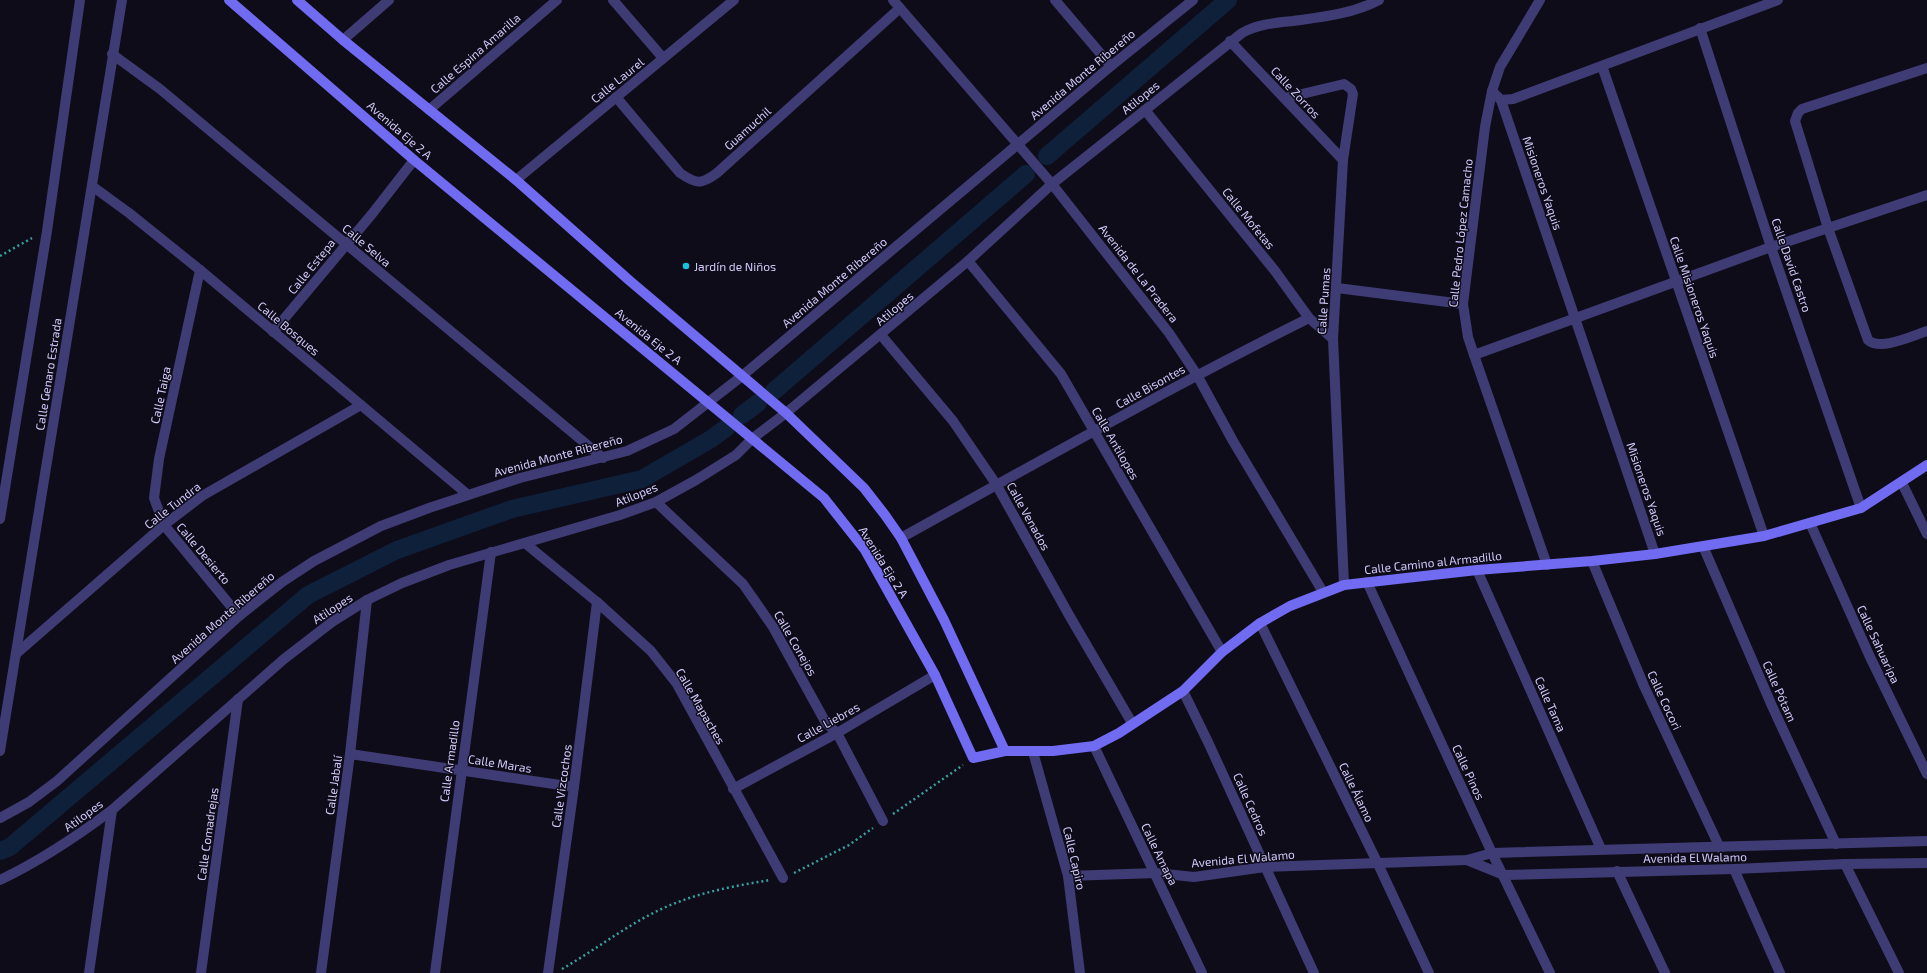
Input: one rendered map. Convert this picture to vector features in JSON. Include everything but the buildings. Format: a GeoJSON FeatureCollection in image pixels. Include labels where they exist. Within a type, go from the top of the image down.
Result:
{"type":"FeatureCollection","features":[{"type":"Feature","properties":{"kind":"street","name":"Calle Genaro Estrada"},"geometry":{"type":"LineString","coordinates":[[0,519],[47,231],[80,0]]}},
{"type":"Feature","properties":{"kind":"street","name":"Calle Genaro Estrada"},"geometry":{"type":"LineString","coordinates":[[0,751],[17,653],[112,54],[122,0]]}},
{"type":"Feature","properties":{"kind":"street","name":"Avenida Eje 2 A"},"geometry":{"type":"LineString","coordinates":[[228,0],[414,160],[824,498],[865,550],[935,675],[973,758]]}},
{"type":"Feature","properties":{"kind":"street","name":"Avenida Eje 2 A"},"geometry":{"type":"LineString","coordinates":[[297,0],[343,40],[516,180],[630,281],[786,413],[864,488],[885,515],[900,538],[944,620],[1005,751]]}},
{"type":"Feature","properties":{"kind":"street"},"geometry":{"type":"LineString","coordinates":[[343,40],[389,0]]}},
{"type":"Feature","properties":{"kind":"street","name":"Calle Espina Amarilla"},"geometry":{"type":"LineString","coordinates":[[429,110],[557,0]]}},
{"type":"Feature","properties":{"kind":"street"},"geometry":{"type":"LineString","coordinates":[[613,0],[663,58]]}},
{"type":"Feature","properties":{"kind":"street","name":"Calle Laurel"},"geometry":{"type":"LineString","coordinates":[[516,180],[734,0]]}},
{"type":"Feature","properties":{"kind":"street","name":"Avenida de La Pradera"},"geometry":{"type":"LineString","coordinates":[[893,0],[1052,184],[1169,333],[1197,375],[1233,441],[1322,592]]}},
{"type":"Feature","properties":{"kind":"street"},"geometry":{"type":"LineString","coordinates":[[1054,0],[1111,66]]}},
{"type":"Feature","properties":{"kind":"street","name":"Avenida Monte Ribereño"},"geometry":{"type":"LineString","coordinates":[[0,818],[29,802],[57,781],[240,616],[282,582],[314,561],[381,526],[467,494],[520,478],[627,451],[674,429],[742,376],[1111,66],[1193,0]]}},
{"type":"Feature","properties":{"kind":"street","name":"Atilopes"},"geometry":{"type":"LineString","coordinates":[[0,880],[31,865],[64,845],[112,810],[284,659],[332,622],[367,600],[402,583],[449,565],[620,516],[656,502],[696,480],[736,455],[753,438],[786,413],[881,335],[968,261],[1052,184],[1230,41],[1255,26],[1333,15],[1363,8],[1379,0]]}},
{"type":"Feature","properties":{"kind":"street","name":"Calle Pedro López Camacho"},"geometry":{"type":"LineString","coordinates":[[1540,0],[1500,67],[1492,91],[1485,127],[1463,304],[1468,337],[1474,356],[1547,565]]}},
{"type":"Feature","properties":{"kind":"street"},"geometry":{"type":"LineString","coordinates":[[1492,91],[1501,100],[1513,99],[1778,0]]}},
{"type":"Feature","properties":{"kind":"street","name":"Guamuchil"},"geometry":{"type":"LineString","coordinates":[[616,97],[680,173],[692,181],[700,183],[708,180],[717,173],[900,8]]}},
{"type":"Feature","properties":{"kind":"street","name":"Calle David Castro"},"geometry":{"type":"LineString","coordinates":[[1700,28],[1771,247],[1862,508]]}},
{"type":"Feature","properties":{"kind":"street","name":"Calle Zorros"},"geometry":{"type":"LineString","coordinates":[[1230,41],[1343,160]]}},
{"type":"Feature","properties":{"kind":"street","name":"Calle Selva"},"geometry":{"type":"LineString","coordinates":[[112,54],[160,89],[603,458]]}},
{"type":"Feature","properties":{"kind":"street","name":"Calle Misioneros Yaquis"},"geometry":{"type":"LineString","coordinates":[[1602,66],[1764,536]]}},
{"type":"Feature","properties":{"kind":"street"},"geometry":{"type":"LineString","coordinates":[[1927,68],[1802,109],[1798,113],[1795,121],[1828,228],[1868,340],[1872,344],[1881,345],[1927,331]]}},
{"type":"Feature","properties":{"kind":"street","name":"Calle Pumas"},"geometry":{"type":"LineString","coordinates":[[1285,98],[1344,84],[1351,89],[1353,94],[1343,160],[1333,339],[1344,585]]}},
{"type":"Feature","properties":{"kind":"street","name":"Misioneros Yaquis"},"geometry":{"type":"LineString","coordinates":[[1501,100],[1655,554]]}},
{"type":"Feature","properties":{"kind":"street","name":"Calle Mofetas"},"geometry":{"type":"LineString","coordinates":[[1146,110],[1275,271],[1309,318],[1333,339]]}},
{"type":"Feature","properties":{"kind":"street","name":"Calle Estepa"},"geometry":{"type":"LineString","coordinates":[[274,332],[414,160]]}},
{"type":"Feature","properties":{"kind":"street","name":"Calle Bosques"},"geometry":{"type":"LineString","coordinates":[[92,186],[129,213],[200,270],[467,494]]}},
{"type":"Feature","properties":{"kind":"street"},"geometry":{"type":"LineString","coordinates":[[1474,356],[1771,247],[1927,195]]}},
{"type":"Feature","properties":{"kind":"street","name":"Calle Antilopes"},"geometry":{"type":"LineString","coordinates":[[968,261],[1061,374],[1222,652]]}},
{"type":"Feature","properties":{"kind":"street","name":"Calle Taiga"},"geometry":{"type":"LineString","coordinates":[[164,525],[155,504],[156,482],[200,270]]}},
{"type":"Feature","properties":{"kind":"street"},"geometry":{"type":"LineString","coordinates":[[1337,288],[1463,304]]}},
{"type":"Feature","properties":{"kind":"street","name":"Calle Bisontes"},"geometry":{"type":"LineString","coordinates":[[900,538],[1197,375],[1309,318]]}},
{"type":"Feature","properties":{"kind":"street","name":"Calle Venados"},"geometry":{"type":"LineString","coordinates":[[881,335],[953,421],[996,484],[1069,615],[1132,723]]}},
{"type":"Feature","properties":{"kind":"street","name":"Calle Tundra"},"geometry":{"type":"LineString","coordinates":[[17,653],[164,525],[221,484],[361,405]]}},
{"type":"Feature","properties":{"kind":"street","name":"Calle Camino al Armadillo"},"geometry":{"type":"LineString","coordinates":[[973,758],[1005,751],[1033,752],[1094,746],[1119,733],[1183,690],[1222,652],[1260,623],[1290,606],[1322,592],[1344,585],[1477,570],[1592,561],[1655,554],[1764,536],[1862,508],[1902,483],[1927,465]]}},
{"type":"Feature","properties":{"kind":"street"},"geometry":{"type":"LineString","coordinates":[[1902,483],[1927,534]]}},
{"type":"Feature","properties":{"kind":"street","name":"Calle Conejos"},"geometry":{"type":"LineString","coordinates":[[656,502],[743,584],[773,627],[826,723],[836,734],[883,821]]}},
{"type":"Feature","properties":{"kind":"street","name":"Calle Sahuaripa"},"geometry":{"type":"LineString","coordinates":[[1810,523],[1870,657],[1927,774]]}},
{"type":"Feature","properties":{"kind":"street","name":"Calle Desierto"},"geometry":{"type":"LineString","coordinates":[[164,525],[240,616]]}},
{"type":"Feature","properties":{"kind":"street","name":"Calle Mapaches"},"geometry":{"type":"LineString","coordinates":[[526,544],[597,602],[651,651],[677,684],[783,878]]}},
{"type":"Feature","properties":{"kind":"street","name":"Calle Pótam"},"geometry":{"type":"LineString","coordinates":[[1703,546],[1772,706],[1836,844]]}},
{"type":"Feature","properties":{"kind":"street","name":"Calle Armadillo"},"geometry":{"type":"LineString","coordinates":[[435,973],[491,552]]}},
{"type":"Feature","properties":{"kind":"street","name":"Calle Cocori"},"geometry":{"type":"LineString","coordinates":[[1592,561],[1644,686],[1720,848]]}},
{"type":"Feature","properties":{"kind":"street","name":"Calle Tama"},"geometry":{"type":"LineString","coordinates":[[1477,570],[1601,849]]}},
{"type":"Feature","properties":{"kind":"street","name":"Calle Pinos"},"geometry":{"type":"LineString","coordinates":[[1367,582],[1492,853],[1504,875],[1550,973]]}},
{"type":"Feature","properties":{"kind":"street","name":"Calle Jabalí"},"geometry":{"type":"LineString","coordinates":[[321,973],[350,754],[367,600]]}},
{"type":"Feature","properties":{"kind":"street","name":"Calle Vizcochos"},"geometry":{"type":"LineString","coordinates":[[548,973],[574,787],[597,602]]}},
{"type":"Feature","properties":{"kind":"street","name":"Calle Álamo"},"geometry":{"type":"LineString","coordinates":[[1260,623],[1378,864],[1429,973]]}},
{"type":"Feature","properties":{"kind":"street","name":"Calle Liebres"},"geometry":{"type":"LineString","coordinates":[[733,788],[836,734],[935,675]]}},
{"type":"Feature","properties":{"kind":"street","name":"Calle Cedros"},"geometry":{"type":"LineString","coordinates":[[1183,690],[1314,973]]}},
{"type":"Feature","properties":{"kind":"street","name":"Calle Comadrejas"},"geometry":{"type":"LineString","coordinates":[[201,973],[238,699]]}},
{"type":"Feature","properties":{"kind":"street","name":"Calle Amapa"},"geometry":{"type":"LineString","coordinates":[[1094,746],[1156,873],[1202,973]]}},
{"type":"Feature","properties":{"kind":"street","name":"Calle Capiro"},"geometry":{"type":"LineString","coordinates":[[1033,752],[1068,876],[1080,973]]}},
{"type":"Feature","properties":{"kind":"street","name":"Calle Maras"},"geometry":{"type":"LineString","coordinates":[[350,754],[574,787]]}},
{"type":"Feature","properties":{"kind":"street"},"geometry":{"type":"LineString","coordinates":[[89,973],[112,810]]}},
{"type":"Feature","properties":{"kind":"street","name":"Avenida El Walamo"},"geometry":{"type":"LineString","coordinates":[[1068,876],[1156,873],[1194,877],[1264,867],[1467,860],[1492,853],[1601,849],[1720,848],[1927,841]]}},
{"type":"Feature","properties":{"kind":"street","name":"Avenida El Walamo"},"geometry":{"type":"LineString","coordinates":[[1467,860],[1504,875],[1734,869],[1845,864],[1927,863]]}},
{"type":"Feature","properties":{"kind":"street"},"geometry":{"type":"LineString","coordinates":[[1845,864],[1899,973]]}},
{"type":"Feature","properties":{"kind":"street"},"geometry":{"type":"LineString","coordinates":[[1734,869],[1780,973]]}},
{"type":"Feature","properties":{"kind":"street"},"geometry":{"type":"LineString","coordinates":[[1617,871],[1665,973]]}},
{"type":"Feature","properties":{"kind":"path"},"geometry":{"type":"LineString","coordinates":[[0,256],[47,231]]}},
{"type":"Feature","properties":{"kind":"waterway"},"geometry":{"type":"LineString","coordinates":[[1047,156],[1228,0]]}},
{"type":"Feature","properties":{"kind":"waterway"},"geometry":{"type":"LineString","coordinates":[[774,391],[1026,174]]}},
{"type":"Feature","properties":{"kind":"waterway"},"geometry":{"type":"LineString","coordinates":[[742,415],[758,403]]}},
{"type":"Feature","properties":{"kind":"waterway"},"geometry":{"type":"LineString","coordinates":[[0,851],[10,847],[308,595],[397,550],[512,509],[642,479],[711,439],[726,428]]}},
{"type":"Feature","properties":{"kind":"place","name":"Jardín de Niños"},"geometry":{"type":"Point","coordinates":[686,266]}}]}
